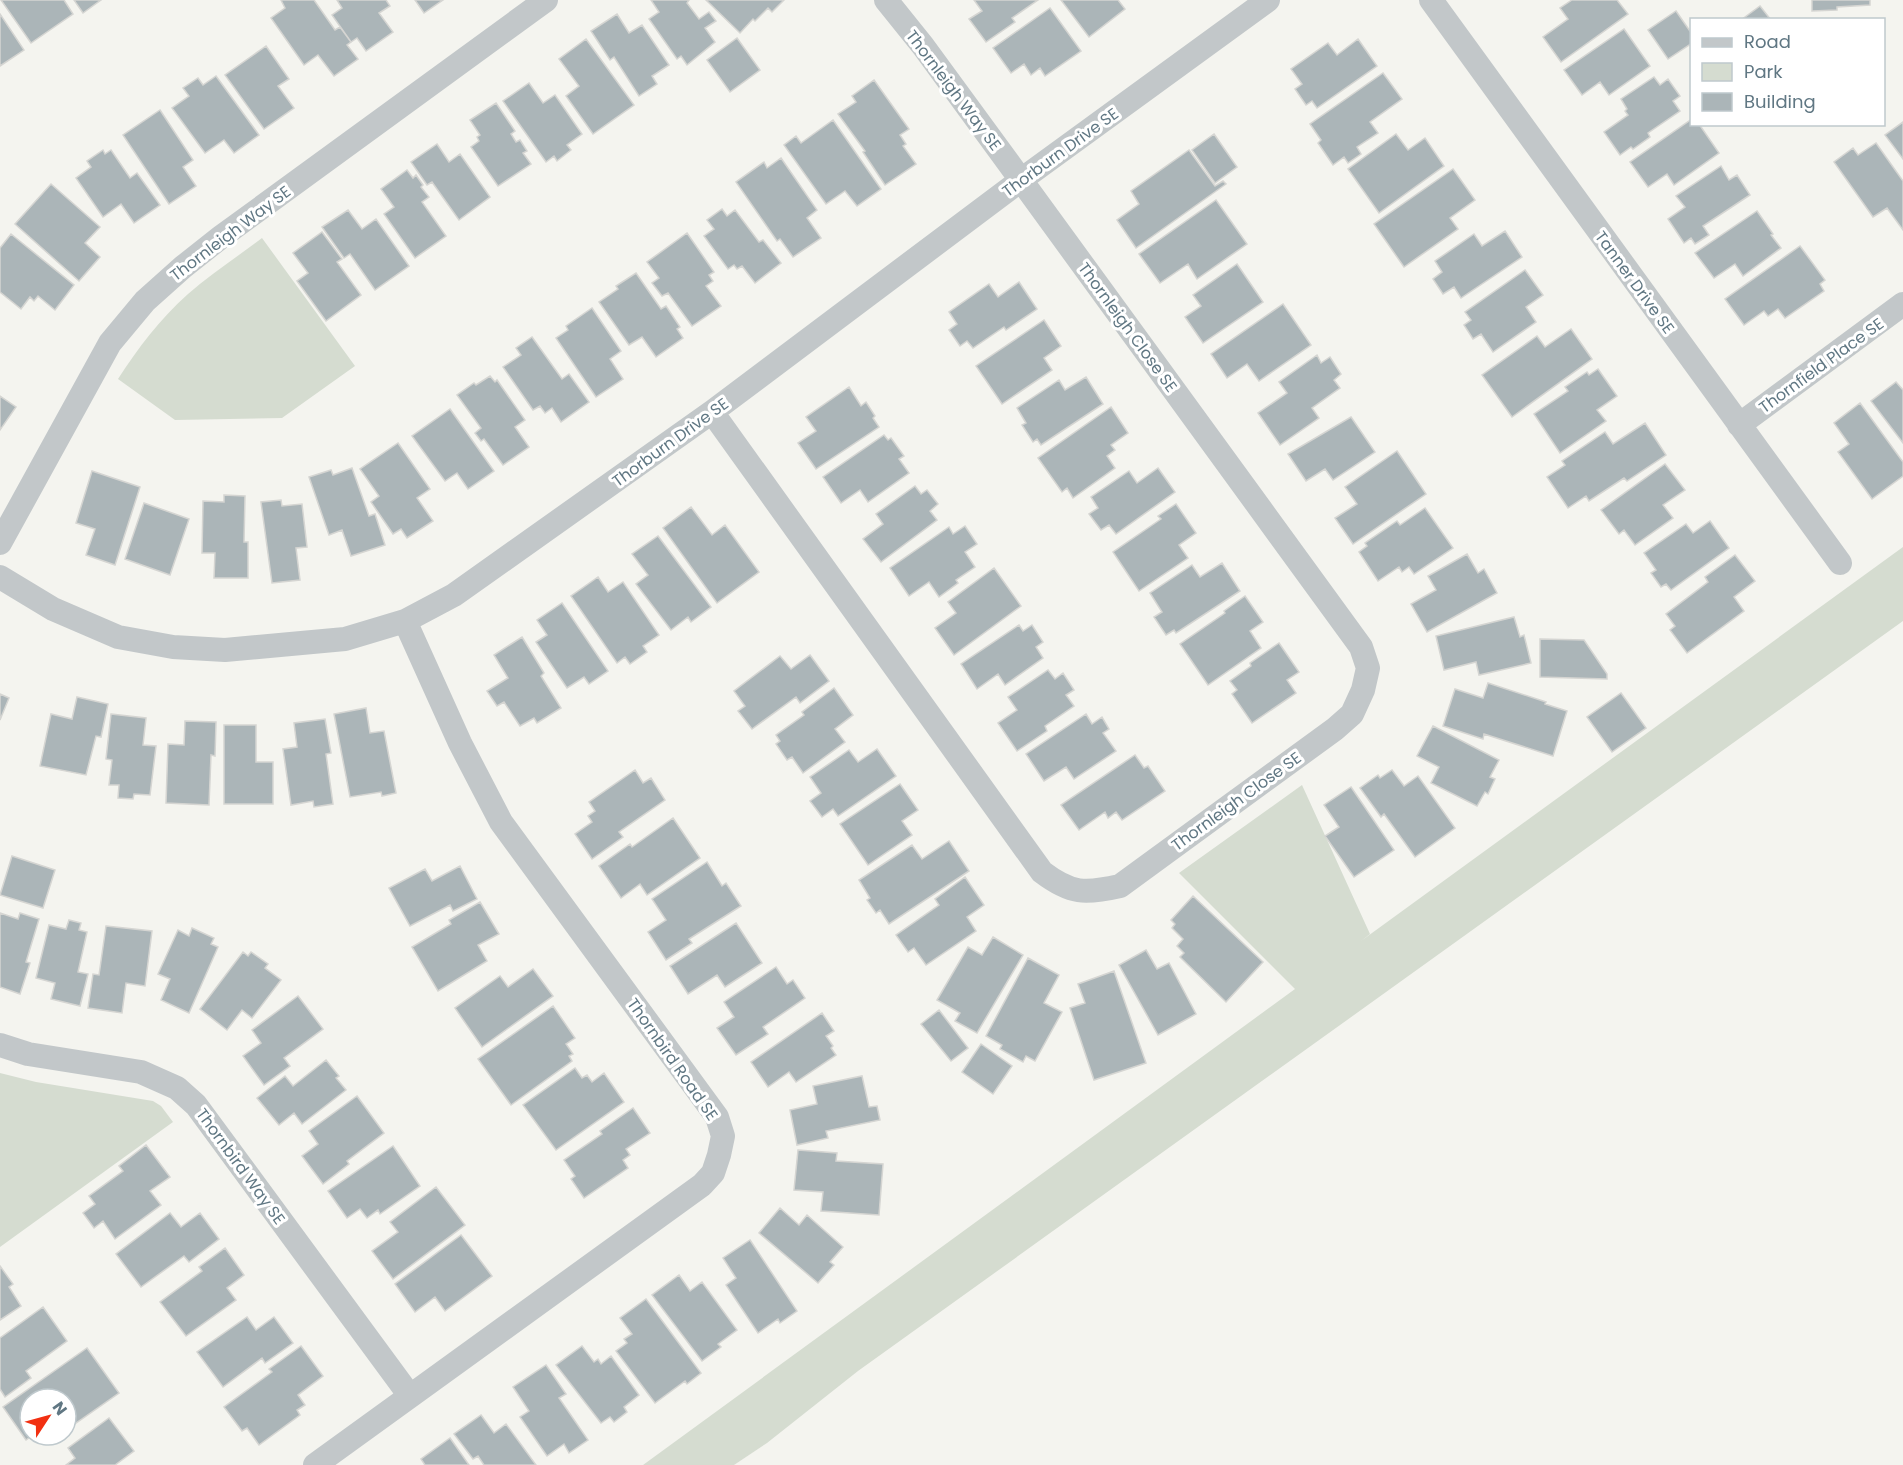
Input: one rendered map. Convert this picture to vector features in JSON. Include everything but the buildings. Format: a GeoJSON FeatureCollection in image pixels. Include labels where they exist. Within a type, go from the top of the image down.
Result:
{"type":"FeatureCollection","features":[{"type":"Feature","properties":{"kind":"street","name":"Thornleigh Way SE"},"geometry":{"type":"LineString","coordinates":[[0,543],[110,343],[145,301],[221,237],[546,0]]}},
{"type":"Feature","properties":{"kind":"street","name":"Thornleigh Way SE"},"geometry":{"type":"LineString","coordinates":[[886,0],[1022,180]]}},
{"type":"Feature","properties":{"kind":"street","name":"Thorburn Drive SE"},"geometry":{"type":"LineString","coordinates":[[0,577],[53,609],[118,637],[173,647],[225,650],[322,642],[345,639],[405,621],[454,595],[712,412],[1022,180],[1268,0]]}},
{"type":"Feature","properties":{"kind":"street","name":"Tanner Drive SE"},"geometry":{"type":"LineString","coordinates":[[1431,0],[1840,563]]}},
{"type":"Feature","properties":{"kind":"street","name":"Thornleigh Close SE"},"geometry":{"type":"LineString","coordinates":[[712,412],[1042,872],[1059,885],[1078,891],[1096,892],[1120,886],[1335,729],[1352,714],[1363,690],[1368,668],[1361,647],[1022,180]]}},
{"type":"Feature","properties":{"kind":"street","name":"Thornfield Place SE"},"geometry":{"type":"LineString","coordinates":[[1739,425],[1903,304]]}},
{"type":"Feature","properties":{"kind":"street","name":"Thornbird Road SE"},"geometry":{"type":"LineString","coordinates":[[315,1465],[702,1185],[713,1173],[723,1136],[717,1117],[501,822],[460,743],[405,621]]}},
{"type":"Feature","properties":{"kind":"street","name":"Thornbird Way SE"},"geometry":{"type":"LineString","coordinates":[[0,1045],[28,1054],[141,1072],[177,1088],[196,1105],[410,1396]]}},
{"type":"Feature","properties":{"kind":"green space"},"geometry":{"type":"Polygon","coordinates":[[[262,238],[355,366],[282,418],[175,420],[118,379],[133,356],[168,313],[206,279],[262,238]]]}},
{"type":"Feature","properties":{"kind":"green space"},"geometry":{"type":"Polygon","coordinates":[[[1903,547],[1903,621],[858,1371],[767,1443],[734,1465],[643,1465],[1295,989],[1179,873],[1302,785],[1370,934],[1361,941],[1903,547]]]}},
{"type":"Feature","properties":{"kind":"green space"},"geometry":{"type":"Polygon","coordinates":[[[0,1073],[36,1082],[153,1101],[161,1106],[173,1122],[0,1247],[0,1073]]]}}]}
